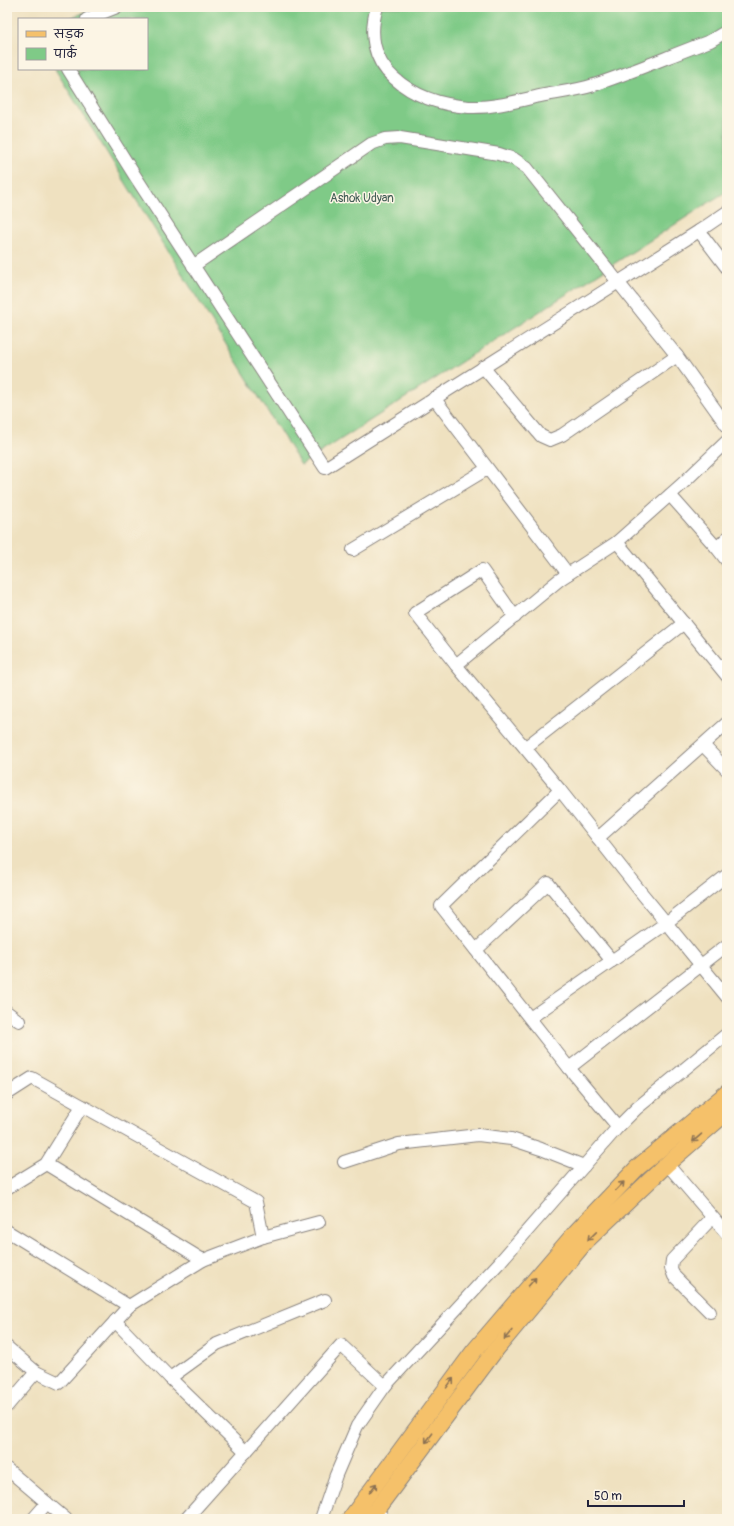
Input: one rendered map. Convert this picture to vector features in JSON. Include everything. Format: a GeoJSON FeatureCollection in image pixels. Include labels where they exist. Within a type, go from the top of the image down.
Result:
{"type":"FeatureCollection","features":[{"type":"Feature","properties":{"kind":"main road"},"geometry":{"type":"LineString","coordinates":[[350,1519],[474,1351],[576,1232],[637,1168],[727,1093]]}},
{"type":"Feature","properties":{"kind":"main road"},"geometry":{"type":"LineString","coordinates":[[375,1516],[497,1347],[586,1241],[667,1164],[727,1112]]}},
{"type":"Feature","properties":{"kind":"street"},"geometry":{"type":"LineString","coordinates":[[89,18],[116,7]]}},
{"type":"Feature","properties":{"kind":"street"},"geometry":{"type":"LineString","coordinates":[[377,7],[373,24],[373,39],[377,55],[386,71],[403,86],[417,94],[435,101],[470,107],[505,104],[593,85],[710,41],[727,31]]}},
{"type":"Feature","properties":{"kind":"street"},"geometry":{"type":"LineString","coordinates":[[69,70],[193,266],[325,468],[727,212]]}},
{"type":"Feature","properties":{"kind":"street"},"geometry":{"type":"LineString","coordinates":[[193,266],[370,144],[385,139],[400,138],[499,154],[514,158],[527,168],[618,280],[677,356],[727,426]]}},
{"type":"Feature","properties":{"kind":"street"},"geometry":{"type":"LineString","coordinates":[[699,231],[727,268]]}},
{"type":"Feature","properties":{"kind":"street"},"geometry":{"type":"LineString","coordinates":[[483,367],[541,436],[550,440],[562,435],[677,356]]}},
{"type":"Feature","properties":{"kind":"street"},"geometry":{"type":"LineString","coordinates":[[434,398],[568,574]]}},
{"type":"Feature","properties":{"kind":"street"},"geometry":{"type":"LineString","coordinates":[[456,665],[568,574],[617,542],[670,495],[727,441]]}},
{"type":"Feature","properties":{"kind":"street"},"geometry":{"type":"LineString","coordinates":[[353,550],[487,469]]}},
{"type":"Feature","properties":{"kind":"street"},"geometry":{"type":"LineString","coordinates":[[670,495],[727,561]]}},
{"type":"Feature","properties":{"kind":"street"},"geometry":{"type":"LineString","coordinates":[[717,548],[727,538]]}},
{"type":"Feature","properties":{"kind":"street"},"geometry":{"type":"LineString","coordinates":[[617,542],[727,676]]}},
{"type":"Feature","properties":{"kind":"street"},"geometry":{"type":"LineString","coordinates":[[515,617],[482,570],[415,613],[456,665],[526,747],[727,997]]}},
{"type":"Feature","properties":{"kind":"street"},"geometry":{"type":"LineString","coordinates":[[526,747],[684,624]]}},
{"type":"Feature","properties":{"kind":"street"},"geometry":{"type":"LineString","coordinates":[[598,838],[727,723]]}},
{"type":"Feature","properties":{"kind":"street"},"geometry":{"type":"LineString","coordinates":[[703,745],[727,770]]}},
{"type":"Feature","properties":{"kind":"street"},"geometry":{"type":"LineString","coordinates":[[560,790],[441,906],[569,1068],[618,1127]]}},
{"type":"Feature","properties":{"kind":"street"},"geometry":{"type":"LineString","coordinates":[[530,1018],[666,923],[727,875]]}},
{"type":"Feature","properties":{"kind":"street"},"geometry":{"type":"LineString","coordinates":[[476,950],[548,883],[612,961]]}},
{"type":"Feature","properties":{"kind":"street"},"geometry":{"type":"LineString","coordinates":[[569,1068],[702,966],[727,945]]}},
{"type":"Feature","properties":{"kind":"street"},"geometry":{"type":"LineString","coordinates":[[7,1012],[18,1021]]}},
{"type":"Feature","properties":{"kind":"street"},"geometry":{"type":"LineString","coordinates":[[321,1519],[336,1475],[357,1426],[385,1386],[499,1263],[618,1127],[637,1108],[727,1034]]}},
{"type":"Feature","properties":{"kind":"street"},"geometry":{"type":"LineString","coordinates":[[7,1094],[32,1078],[256,1202],[263,1238]]}},
{"type":"Feature","properties":{"kind":"street"},"geometry":{"type":"LineString","coordinates":[[7,1188],[46,1164],[82,1106]]}},
{"type":"Feature","properties":{"kind":"street"},"geometry":{"type":"LineString","coordinates":[[344,1162],[399,1144],[478,1135],[511,1139],[584,1166]]}},
{"type":"Feature","properties":{"kind":"street"},"geometry":{"type":"LineString","coordinates":[[46,1164],[203,1260]]}},
{"type":"Feature","properties":{"kind":"street"},"geometry":{"type":"LineString","coordinates":[[667,1164],[727,1234]]}},
{"type":"Feature","properties":{"kind":"street"},"geometry":{"type":"LineString","coordinates":[[710,1312],[674,1276],[671,1268],[672,1260],[712,1218]]}},
{"type":"Feature","properties":{"kind":"street"},"geometry":{"type":"LineString","coordinates":[[7,1347],[36,1372],[59,1383],[129,1306],[203,1260],[263,1238],[319,1222]]}},
{"type":"Feature","properties":{"kind":"street"},"geometry":{"type":"LineString","coordinates":[[7,1231],[129,1306]]}},
{"type":"Feature","properties":{"kind":"street"},"geometry":{"type":"LineString","coordinates":[[170,1378],[217,1344],[325,1300]]}},
{"type":"Feature","properties":{"kind":"street"},"geometry":{"type":"LineString","coordinates":[[115,1321],[170,1378],[246,1452]]}},
{"type":"Feature","properties":{"kind":"street"},"geometry":{"type":"LineString","coordinates":[[186,1519],[341,1345],[385,1386]]}},
{"type":"Feature","properties":{"kind":"street"},"geometry":{"type":"LineString","coordinates":[[7,1406],[36,1372]]}},
{"type":"Feature","properties":{"kind":"street"},"geometry":{"type":"LineString","coordinates":[[7,1469],[66,1519]]}},
{"type":"Feature","properties":{"kind":"street"},"geometry":{"type":"LineString","coordinates":[[33,1519],[47,1503]]}},
{"type":"Feature","properties":{"kind":"green space","name":"Ashok Udyan"},"geometry":{"type":"Polygon","coordinates":[[[98,7],[727,7],[727,191],[301,465],[56,70],[148,70],[148,18],[70,18],[98,7]]]}}]}
